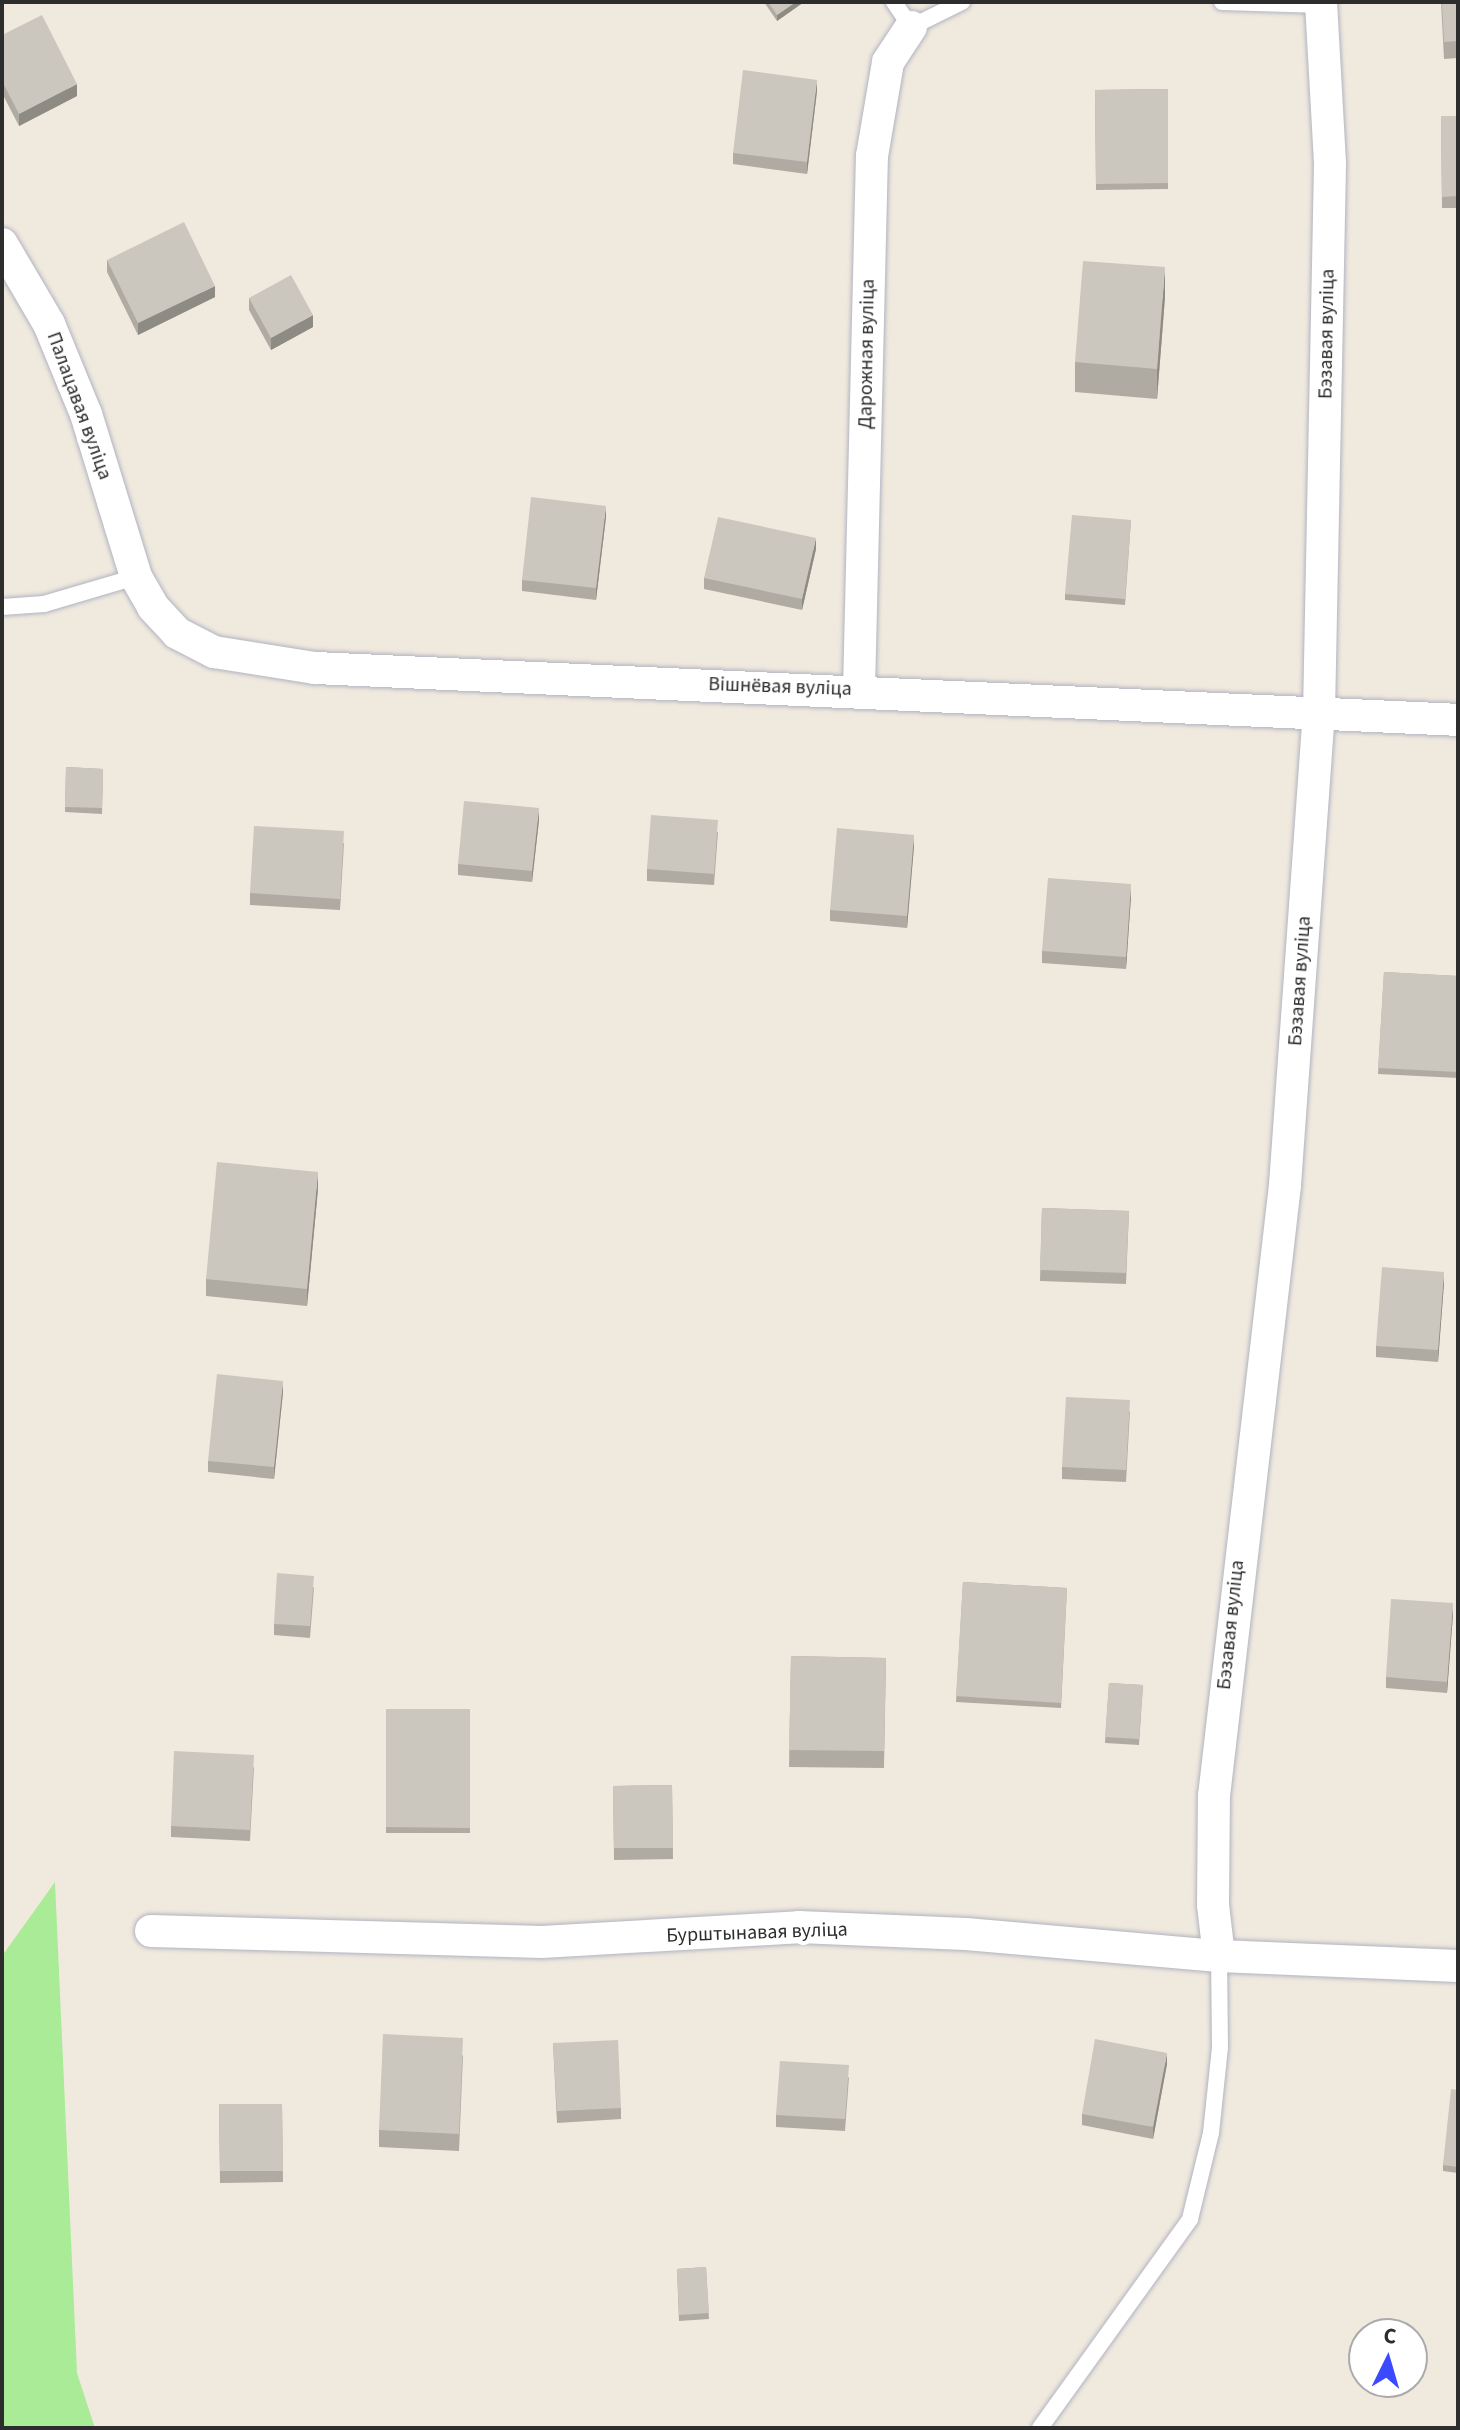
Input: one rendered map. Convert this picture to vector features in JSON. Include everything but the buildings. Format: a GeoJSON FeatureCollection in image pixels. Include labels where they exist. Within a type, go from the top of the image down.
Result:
{"type":"FeatureCollection","features":[{"type":"Feature","properties":{"kind":"street","name":"Бэзавая вуліца"},"geometry":{"type":"LineString","coordinates":[[1219,1956],[1213,1905],[1214,1796],[1285,1185],[1319,713],[1329,219],[1322,4]]}},
{"type":"Feature","properties":{"kind":"street","name":"Дарожная вуліца"},"geometry":{"type":"LineString","coordinates":[[859,690],[872,156],[888,62],[902,14]]}},
{"type":"Feature","properties":{"kind":"street","name":"Палацавая вуліца"},"geometry":{"type":"LineString","coordinates":[[2,244],[49,324],[86,414],[136,577]]}},
{"type":"Feature","properties":{"kind":"street","name":"Вішнёвая вуліца"},"geometry":{"type":"LineString","coordinates":[[136,577],[153,607],[177,633],[214,652],[259,663],[1458,720]]}},
{"type":"Feature","properties":{"kind":"street","name":"Бурштынавая вуліца"},"geometry":{"type":"LineString","coordinates":[[151,1931],[542,1942],[799,1927],[966,1934],[1219,1956],[1458,1966]]}},
{"type":"Feature","properties":{"kind":"lane"},"geometry":{"type":"LineString","coordinates":[[902,14],[962,2]]}},
{"type":"Feature","properties":{"kind":"lane"},"geometry":{"type":"LineString","coordinates":[[1222,2],[1322,4]]}},
{"type":"Feature","properties":{"kind":"lane"},"geometry":{"type":"LineString","coordinates":[[2,607],[74,598],[136,577]]}},
{"type":"Feature","properties":{"kind":"lane"},"geometry":{"type":"LineString","coordinates":[[1040,2428],[1190,2219],[1211,2133],[1220,2048],[1219,1956]]}},
{"type":"Feature","properties":{"kind":"green space"},"geometry":{"type":"Polygon","coordinates":[[[55,1882],[77,2373],[95,2428],[2,2428],[2,1956],[55,1882]]]}}]}
